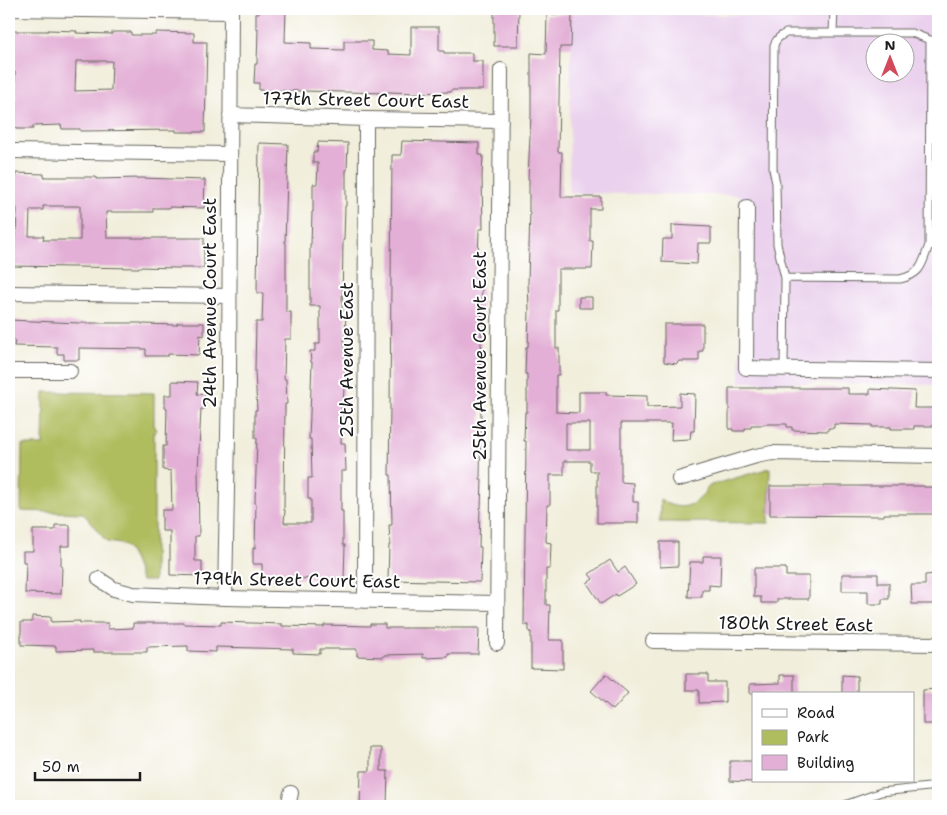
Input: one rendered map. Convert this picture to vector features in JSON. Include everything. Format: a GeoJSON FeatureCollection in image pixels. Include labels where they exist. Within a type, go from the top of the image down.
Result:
{"type":"FeatureCollection","features":[{"type":"Feature","properties":{"kind":"street"},"geometry":{"type":"LineString","coordinates":[[11,9],[231,10]]}},
{"type":"Feature","properties":{"kind":"street","name":"24th Avenue Court East"},"geometry":{"type":"LineString","coordinates":[[225,598],[231,10]]}},
{"type":"Feature","properties":{"kind":"street","name":"25th Avenue Court East"},"geometry":{"type":"LineString","coordinates":[[497,644],[502,70]]}},
{"type":"Feature","properties":{"kind":"street","name":"177th Street Court East"},"geometry":{"type":"LineString","coordinates":[[230,115],[501,121]]}},
{"type":"Feature","properties":{"kind":"street","name":"25th Avenue East"},"geometry":{"type":"LineString","coordinates":[[365,601],[366,119]]}},
{"type":"Feature","properties":{"kind":"street"},"geometry":{"type":"LineString","coordinates":[[9,151],[230,154]]}},
{"type":"Feature","properties":{"kind":"street"},"geometry":{"type":"LineString","coordinates":[[747,207],[746,368],[938,371]]}},
{"type":"Feature","properties":{"kind":"street"},"geometry":{"type":"LineString","coordinates":[[9,293],[229,296]]}},
{"type":"Feature","properties":{"kind":"street"},"geometry":{"type":"LineString","coordinates":[[9,371],[70,372]]}},
{"type":"Feature","properties":{"kind":"street"},"geometry":{"type":"LineString","coordinates":[[678,479],[772,453],[938,456]]}},
{"type":"Feature","properties":{"kind":"street","name":"179th Street Court East"},"geometry":{"type":"LineString","coordinates":[[98,579],[114,589],[133,594],[225,598],[497,603]]}},
{"type":"Feature","properties":{"kind":"street","name":"180th Street East"},"geometry":{"type":"LineString","coordinates":[[653,641],[938,644]]}},
{"type":"Feature","properties":{"kind":"lane"},"geometry":{"type":"LineString","coordinates":[[833,33],[834,9]]}},
{"type":"Feature","properties":{"kind":"lane"},"geometry":{"type":"LineString","coordinates":[[784,278],[900,279],[916,273],[920,268],[929,245],[934,40],[912,33],[786,33],[776,39],[774,45],[773,169],[776,183],[777,244],[784,278],[784,369]]}},
{"type":"Feature","properties":{"kind":"lane"},"geometry":{"type":"LineString","coordinates":[[929,245],[938,246]]}},
{"type":"Feature","properties":{"kind":"lane"},"geometry":{"type":"LineString","coordinates":[[842,806],[881,792],[938,786]]}},
{"type":"Feature","properties":{"kind":"shaded area"},"geometry":{"type":"Polygon","coordinates":[[[824,9],[938,9],[938,385],[740,382],[740,195],[569,193],[571,13],[823,16],[824,9]]]}},
{"type":"Feature","properties":{"kind":"green space"},"geometry":{"type":"Polygon","coordinates":[[[44,392],[154,393],[154,427],[156,430],[154,432],[154,581],[141,581],[126,548],[121,544],[107,542],[83,513],[21,511],[22,445],[43,445],[44,392]]]}},
{"type":"Feature","properties":{"kind":"green space"},"geometry":{"type":"Polygon","coordinates":[[[770,468],[769,523],[660,522],[660,499],[670,505],[686,506],[701,497],[711,485],[770,468]]]}},
{"type":"Feature","properties":{"kind":"building"},"geometry":{"type":"Polygon","coordinates":[[[260,9],[286,9],[285,42],[311,43],[311,49],[344,50],[344,41],[372,41],[372,50],[388,51],[388,54],[411,55],[411,27],[439,27],[439,51],[444,51],[444,53],[472,53],[472,61],[483,61],[483,90],[387,93],[259,90],[259,83],[254,83],[255,64],[257,64],[258,28],[256,28],[256,13],[260,13],[260,9]]]}},
{"type":"Feature","properties":{"kind":"building"},"geometry":{"type":"Polygon","coordinates":[[[494,9],[519,9],[518,46],[494,46],[494,9]]]}},
{"type":"Feature","properties":{"kind":"building"},"geometry":{"type":"Polygon","coordinates":[[[547,14],[572,14],[571,47],[560,47],[558,152],[562,152],[561,197],[601,197],[601,209],[590,209],[590,241],[593,241],[592,269],[558,269],[556,348],[559,348],[559,375],[556,375],[556,412],[579,413],[579,392],[606,392],[606,395],[647,396],[647,407],[680,406],[680,393],[695,394],[694,431],[691,431],[690,439],[671,440],[672,423],[621,423],[621,482],[633,483],[633,502],[638,502],[638,523],[597,523],[597,471],[590,471],[590,461],[564,461],[564,475],[550,475],[550,505],[547,505],[546,542],[551,543],[550,569],[546,569],[546,605],[550,605],[549,640],[563,640],[563,669],[531,668],[531,632],[529,632],[529,625],[524,625],[526,441],[524,441],[525,412],[527,412],[527,374],[525,374],[529,310],[530,212],[528,179],[531,53],[546,54],[547,14]],[[566,423],[566,450],[590,450],[590,423],[566,423]]]}},
{"type":"Feature","properties":{"kind":"building"},"geometry":{"type":"Polygon","coordinates":[[[9,31],[112,34],[112,32],[131,32],[131,35],[156,35],[156,32],[194,33],[194,42],[207,42],[205,132],[176,132],[176,130],[80,131],[80,129],[62,129],[61,125],[33,126],[33,129],[9,128],[9,99],[16,99],[15,72],[9,72],[9,31]],[[76,61],[75,91],[111,90],[112,61],[76,61]]]}},
{"type":"Feature","properties":{"kind":"building"},"geometry":{"type":"Polygon","coordinates":[[[402,141],[479,143],[479,155],[483,155],[483,229],[479,229],[478,260],[482,260],[480,582],[388,580],[389,525],[392,525],[391,475],[389,475],[392,155],[401,155],[402,141]]]}},
{"type":"Feature","properties":{"kind":"building"},"geometry":{"type":"Polygon","coordinates":[[[318,142],[348,143],[343,240],[342,311],[346,311],[341,443],[345,443],[346,471],[341,471],[341,511],[343,511],[343,545],[345,545],[344,579],[262,578],[262,564],[253,564],[257,438],[255,438],[255,410],[257,410],[255,371],[256,322],[262,322],[263,293],[257,293],[259,143],[288,144],[285,243],[286,312],[291,312],[291,339],[285,339],[284,379],[286,379],[287,404],[285,404],[284,523],[311,523],[311,499],[308,499],[308,478],[312,478],[311,439],[309,439],[312,362],[310,351],[315,351],[315,344],[320,344],[320,306],[310,306],[310,244],[313,184],[317,184],[318,163],[313,163],[313,152],[317,152],[318,142]]]}},
{"type":"Feature","properties":{"kind":"building"},"geometry":{"type":"Polygon","coordinates":[[[16,173],[44,174],[44,177],[96,177],[96,179],[205,180],[204,208],[169,207],[153,208],[153,212],[106,212],[107,238],[204,238],[204,268],[9,266],[9,236],[16,236],[17,209],[16,207],[9,207],[9,176],[16,176],[16,173]],[[43,206],[43,210],[30,210],[29,236],[44,236],[43,240],[80,240],[80,206],[43,206]]]}},
{"type":"Feature","properties":{"kind":"building"},"geometry":{"type":"Polygon","coordinates":[[[672,225],[711,227],[711,243],[698,243],[697,264],[662,262],[663,239],[672,239],[672,225]]]}},
{"type":"Feature","properties":{"kind":"building"},"geometry":{"type":"Polygon","coordinates":[[[579,297],[592,297],[592,308],[579,308],[579,297]]]}},
{"type":"Feature","properties":{"kind":"building"},"geometry":{"type":"Polygon","coordinates":[[[9,320],[177,325],[177,323],[204,323],[204,336],[200,335],[199,355],[168,354],[168,356],[146,356],[146,349],[79,348],[79,360],[64,360],[64,354],[57,354],[57,347],[14,346],[15,340],[9,340],[9,320]]]}},
{"type":"Feature","properties":{"kind":"building"},"geometry":{"type":"Polygon","coordinates":[[[664,324],[703,324],[703,351],[699,351],[699,361],[679,361],[676,364],[664,362],[664,324]]]}},
{"type":"Feature","properties":{"kind":"building"},"geometry":{"type":"Polygon","coordinates":[[[172,381],[198,382],[197,394],[205,395],[205,409],[201,409],[198,471],[199,536],[195,536],[195,561],[202,561],[202,576],[170,575],[170,531],[162,531],[162,510],[172,510],[171,471],[163,470],[163,446],[166,446],[167,408],[165,408],[165,395],[172,395],[172,381]]]}},
{"type":"Feature","properties":{"kind":"building"},"geometry":{"type":"Polygon","coordinates":[[[729,388],[848,388],[848,394],[870,394],[870,389],[915,391],[914,408],[938,408],[938,426],[914,426],[914,429],[891,429],[891,427],[872,427],[872,425],[834,424],[834,428],[828,428],[828,431],[792,430],[792,427],[787,427],[787,424],[764,424],[751,425],[751,428],[745,428],[745,431],[733,431],[733,429],[729,429],[729,388]]]}},
{"type":"Feature","properties":{"kind":"building"},"geometry":{"type":"Polygon","coordinates":[[[770,486],[938,487],[938,514],[884,514],[884,516],[770,515],[770,486]]]}},
{"type":"Feature","properties":{"kind":"building"},"geometry":{"type":"Polygon","coordinates":[[[55,525],[70,525],[70,546],[61,546],[61,594],[25,593],[26,562],[23,562],[23,551],[33,551],[33,530],[55,530],[55,525]]]}},
{"type":"Feature","properties":{"kind":"building"},"geometry":{"type":"Polygon","coordinates":[[[660,542],[678,542],[678,566],[660,567],[660,542]]]}},
{"type":"Feature","properties":{"kind":"building"},"geometry":{"type":"Polygon","coordinates":[[[703,556],[721,556],[720,586],[709,585],[709,590],[702,590],[702,597],[688,597],[690,562],[703,562],[703,556]]]}},
{"type":"Feature","properties":{"kind":"building"},"geometry":{"type":"Polygon","coordinates":[[[610,560],[618,572],[625,567],[636,584],[601,604],[587,583],[593,579],[589,574],[610,560]]]}},
{"type":"Feature","properties":{"kind":"building"},"geometry":{"type":"Polygon","coordinates":[[[754,568],[786,568],[786,576],[809,576],[809,599],[777,599],[777,603],[761,603],[761,597],[754,597],[754,568]]]}},
{"type":"Feature","properties":{"kind":"building"},"geometry":{"type":"Polygon","coordinates":[[[842,574],[878,574],[878,583],[889,583],[889,599],[882,599],[882,604],[868,604],[868,591],[842,591],[842,574]]]}},
{"type":"Feature","properties":{"kind":"building"},"geometry":{"type":"Polygon","coordinates":[[[938,574],[938,601],[935,601],[935,604],[912,604],[911,585],[925,585],[925,575],[938,574]]]}},
{"type":"Feature","properties":{"kind":"building"},"geometry":{"type":"Polygon","coordinates":[[[32,616],[51,617],[51,622],[80,621],[80,623],[108,623],[108,629],[133,628],[133,623],[221,625],[221,622],[324,627],[324,625],[370,626],[370,624],[385,624],[385,628],[479,628],[478,654],[448,654],[448,657],[423,658],[423,654],[384,655],[384,657],[357,656],[357,649],[320,649],[320,654],[293,653],[293,649],[216,647],[216,652],[188,651],[188,646],[147,647],[147,652],[56,651],[56,646],[21,645],[21,622],[32,622],[32,616]]]}},
{"type":"Feature","properties":{"kind":"building"},"geometry":{"type":"Polygon","coordinates":[[[606,674],[628,693],[613,710],[591,691],[606,674]]]}},
{"type":"Feature","properties":{"kind":"building"},"geometry":{"type":"Polygon","coordinates":[[[686,674],[708,674],[708,682],[725,682],[725,702],[699,703],[699,690],[686,690],[686,674]]]}},
{"type":"Feature","properties":{"kind":"building"},"geometry":{"type":"Polygon","coordinates":[[[780,675],[794,675],[794,692],[752,692],[750,694],[750,684],[780,683],[780,675]]]}},
{"type":"Feature","properties":{"kind":"building"},"geometry":{"type":"Polygon","coordinates":[[[842,675],[857,676],[857,692],[842,692],[842,675]]]}},
{"type":"Feature","properties":{"kind":"building"},"geometry":{"type":"Polygon","coordinates":[[[938,689],[938,712],[935,712],[936,724],[923,724],[923,690],[938,689]]]}},
{"type":"Feature","properties":{"kind":"building"},"geometry":{"type":"Polygon","coordinates":[[[370,748],[381,748],[381,771],[388,771],[387,806],[360,806],[361,771],[370,771],[370,748]]]}},
{"type":"Feature","properties":{"kind":"building"},"geometry":{"type":"Polygon","coordinates":[[[730,761],[752,761],[752,782],[730,781],[730,761]]]}}]}
